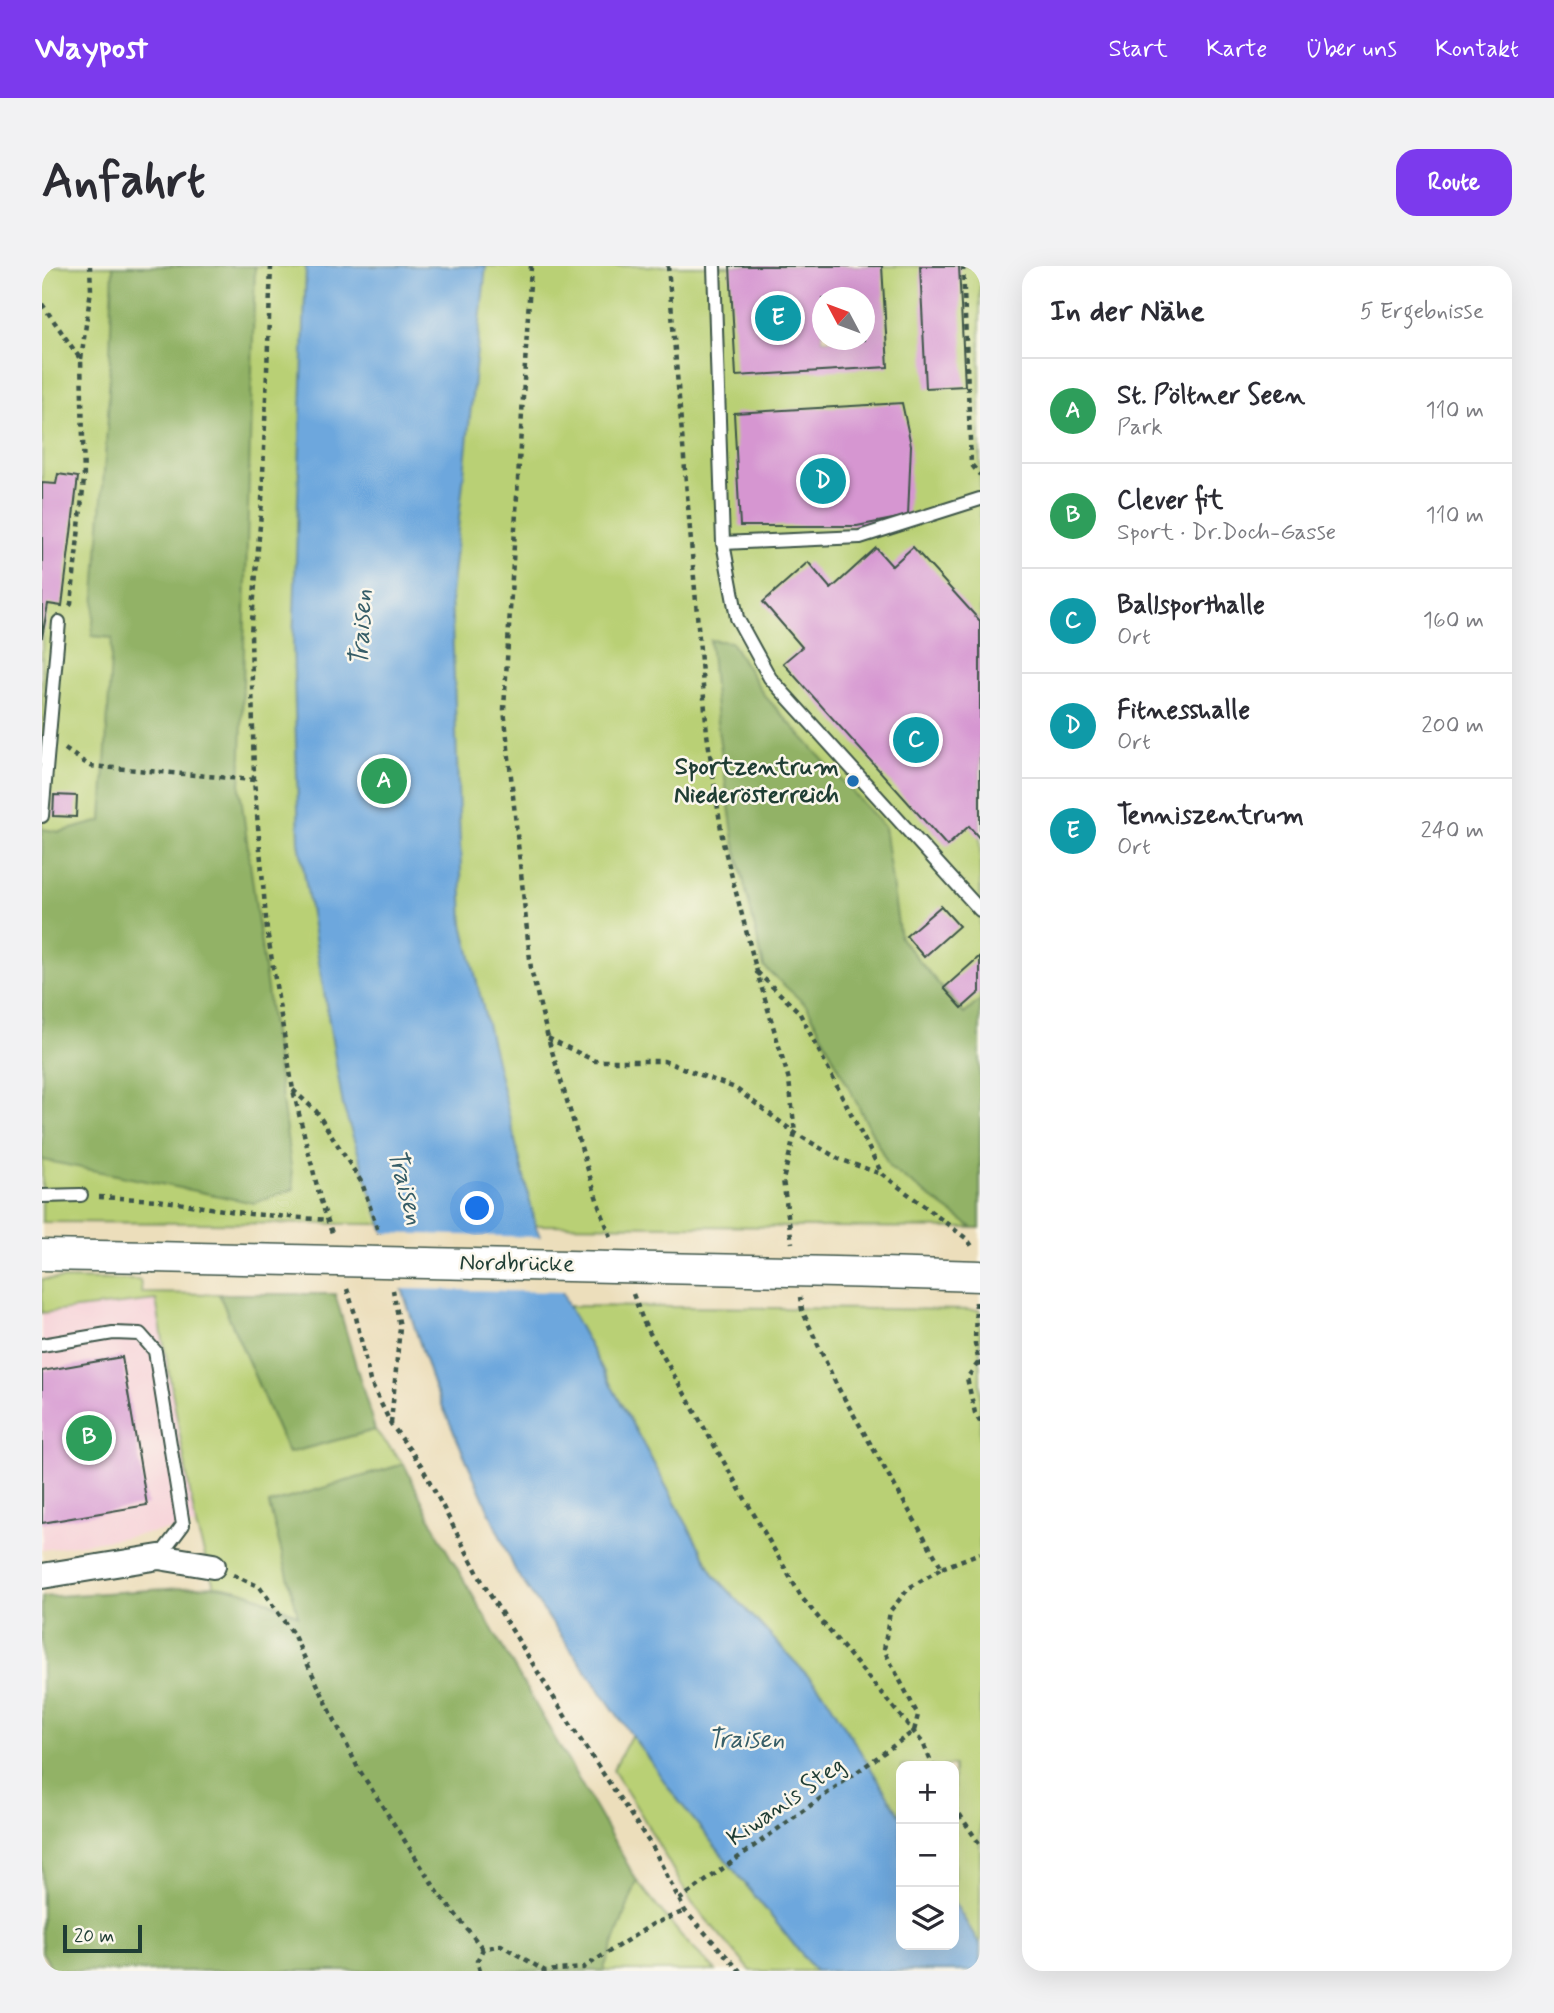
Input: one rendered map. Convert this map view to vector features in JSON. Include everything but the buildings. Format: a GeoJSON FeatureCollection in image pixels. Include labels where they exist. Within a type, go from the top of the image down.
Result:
{"type":"FeatureCollection","features":[{"type":"Feature","properties":{"kind":"street","name":"Nordbrücke"},"geometry":{"type":"LineString","coordinates":[[42,1255],[153,1257],[384,1250],[979,1276]]}},
{"type":"Feature","properties":{"kind":"street"},"geometry":{"type":"LineString","coordinates":[[42,1576],[159,1557],[213,1566]]}},
{"type":"Feature","properties":{"kind":"lane"},"geometry":{"type":"LineString","coordinates":[[714,266],[723,543],[737,618],[770,678],[980,910]]}},
{"type":"Feature","properties":{"kind":"lane"},"geometry":{"type":"LineString","coordinates":[[723,543],[860,537],[980,499]]}},
{"type":"Feature","properties":{"kind":"lane"},"geometry":{"type":"LineString","coordinates":[[42,816],[60,622]]}},
{"type":"Feature","properties":{"kind":"lane"},"geometry":{"type":"LineString","coordinates":[[42,1196],[81,1195]]}},
{"type":"Feature","properties":{"kind":"lane"},"geometry":{"type":"LineString","coordinates":[[42,1345],[113,1333],[140,1334],[155,1352],[183,1525],[159,1557]]}},
{"type":"Feature","properties":{"kind":"path"},"geometry":{"type":"LineString","coordinates":[[60,622],[71,604],[84,479],[80,360],[91,289],[90,266]]}},
{"type":"Feature","properties":{"kind":"path"},"geometry":{"type":"LineString","coordinates":[[271,266],[262,501],[251,633],[254,780],[267,930],[293,1090],[320,1198],[331,1229]]}},
{"type":"Feature","properties":{"kind":"path"},"geometry":{"type":"LineString","coordinates":[[531,266],[504,709],[531,969],[548,1038],[597,1203],[616,1251]]}},
{"type":"Feature","properties":{"kind":"path"},"geometry":{"type":"LineString","coordinates":[[668,266],[707,734],[723,844],[789,1080],[795,1133],[783,1180],[789,1223]]}},
{"type":"Feature","properties":{"kind":"path"},"geometry":{"type":"LineString","coordinates":[[963,266],[971,464],[980,475]]}},
{"type":"Feature","properties":{"kind":"path"},"geometry":{"type":"LineString","coordinates":[[42,304],[80,360]]}},
{"type":"Feature","properties":{"kind":"path"},"geometry":{"type":"LineString","coordinates":[[48,737],[90,766],[254,780]]}},
{"type":"Feature","properties":{"kind":"path"},"geometry":{"type":"LineString","coordinates":[[757,972],[799,1012],[882,1174]]}},
{"type":"Feature","properties":{"kind":"path"},"geometry":{"type":"LineString","coordinates":[[548,1038],[595,1061],[664,1061],[735,1088],[795,1133],[839,1159],[882,1174],[967,1239],[977,1254],[979,1276],[975,1344],[979,1365],[967,1378],[975,1413],[980,1422]]}},
{"type":"Feature","properties":{"kind":"path"},"geometry":{"type":"LineString","coordinates":[[293,1090],[316,1111],[362,1184],[384,1250],[400,1327],[391,1424]]}},
{"type":"Feature","properties":{"kind":"path"},"geometry":{"type":"LineString","coordinates":[[81,1195],[158,1200],[250,1214],[329,1220]]}},
{"type":"Feature","properties":{"kind":"path"},"geometry":{"type":"LineString","coordinates":[[630,1287],[644,1323],[802,1598],[914,1731],[931,1761]]}},
{"type":"Feature","properties":{"kind":"path"},"geometry":{"type":"LineString","coordinates":[[349,1293],[370,1381],[391,1424],[421,1465],[484,1585],[570,1724],[653,1848],[685,1911],[740,1971]]}},
{"type":"Feature","properties":{"kind":"path"},"geometry":{"type":"LineString","coordinates":[[802,1310],[836,1384],[942,1567]]}},
{"type":"Feature","properties":{"kind":"path"},"geometry":{"type":"LineString","coordinates":[[914,1731],[918,1715],[884,1650],[890,1611],[909,1588],[942,1567],[980,1553]]}},
{"type":"Feature","properties":{"kind":"path"},"geometry":{"type":"LineString","coordinates":[[213,1566],[260,1587],[293,1634],[358,1768],[437,1891],[484,1949]]}},
{"type":"Feature","properties":{"kind":"path","name":"Kiwanis Steg"},"geometry":{"type":"LineString","coordinates":[[679,1900],[914,1731]]}},
{"type":"Feature","properties":{"kind":"path"},"geometry":{"type":"LineString","coordinates":[[959,1814],[980,1845]]}},
{"type":"Feature","properties":{"kind":"path"},"geometry":{"type":"LineString","coordinates":[[480,1971],[477,1961],[484,1949],[501,1945],[545,1970],[583,1968],[653,1924],[685,1911]]}},
{"type":"Feature","properties":{"kind":"shaded area"},"geometry":{"type":"Polygon","coordinates":[[[156,1300],[196,1526],[42,1550],[42,1313],[156,1300]]]}},
{"type":"Feature","properties":{"kind":"green space"},"geometry":{"type":"Polygon","coordinates":[[[42,266],[980,266],[980,1228],[42,1222],[42,266]]]}},
{"type":"Feature","properties":{"kind":"green space"},"geometry":{"type":"Polygon","coordinates":[[[113,266],[255,266],[240,789],[294,1189],[254,1203],[42,1160],[42,829],[60,832],[102,821],[112,638],[92,636],[108,416],[113,266]]]}},
{"type":"Feature","properties":{"kind":"green space"},"geometry":{"type":"Polygon","coordinates":[[[710,640],[731,642],[764,695],[884,827],[900,938],[964,1014],[980,1000],[980,1228],[973,1228],[890,1168],[807,1006],[764,967],[734,840],[717,723],[710,640]]]}},
{"type":"Feature","properties":{"kind":"green space"},"geometry":{"type":"Polygon","coordinates":[[[42,1279],[140,1280],[142,1293],[219,1294],[288,1453],[375,1430],[404,1464],[269,1505],[299,1615],[247,1593],[214,1586],[196,1526],[156,1300],[42,1313],[42,1279]]]}},
{"type":"Feature","properties":{"kind":"green space"},"geometry":{"type":"Polygon","coordinates":[[[219,1294],[335,1294],[375,1430],[288,1453],[219,1294]]]}},
{"type":"Feature","properties":{"kind":"green space"},"geometry":{"type":"Polygon","coordinates":[[[568,1306],[980,1310],[980,1945],[959,1910],[959,1761],[896,1761],[896,1809],[824,1693],[715,1576],[568,1306]]]}},
{"type":"Feature","properties":{"kind":"green space"},"geometry":{"type":"Polygon","coordinates":[[[404,1464],[442,1542],[637,1881],[603,1971],[53,1971],[42,1952],[42,1597],[214,1586],[247,1593],[298,1615],[269,1504],[404,1464]]]}},
{"type":"Feature","properties":{"kind":"green space"},"geometry":{"type":"Polygon","coordinates":[[[632,1734],[674,1795],[815,1971],[751,1971],[692,1903],[613,1770],[632,1734]]]}},
{"type":"Feature","properties":{"kind":"green space"},"geometry":{"type":"Polygon","coordinates":[[[637,1881],[684,1939],[716,1971],[603,1971],[637,1881]]]}},
{"type":"Feature","properties":{"kind":"water","name":"Traisen"},"geometry":{"type":"Polygon","coordinates":[[[306,266],[486,266],[451,595],[463,924],[536,1227],[568,1306],[715,1576],[824,1693],[896,1809],[896,1950],[959,1950],[959,1910],[980,1945],[980,1971],[815,1971],[674,1795],[516,1572],[434,1387],[343,1106],[299,842],[293,643],[306,266]]]}},
{"type":"Feature","properties":{"kind":"pier"},"geometry":{"type":"Polygon","coordinates":[[[363,1179],[381,1233],[544,1237],[566,1292],[398,1289],[363,1179]]]}},
{"type":"Feature","properties":{"kind":"place","name":"Tenniszentrum"},"geometry":{"type":"Point","coordinates":[778,318]}},
{"type":"Feature","properties":{"kind":"place","name":"Fitnesshalle"},"geometry":{"type":"Point","coordinates":[823,481]}},
{"type":"Feature","properties":{"kind":"place","name":"Ballsporthalle"},"geometry":{"type":"Point","coordinates":[916,740]}},
{"type":"Feature","properties":{"kind":"place","name":"St. Pöltner Seen"},"geometry":{"type":"Point","coordinates":[384,781]}},
{"type":"Feature","properties":{"kind":"place","name":"Sportzentrum Niederösterreich"},"geometry":{"type":"Point","coordinates":[853,781]}},
{"type":"Feature","properties":{"kind":"place","name":"Clever fit"},"geometry":{"type":"Point","coordinates":[89,1438]}}]}
